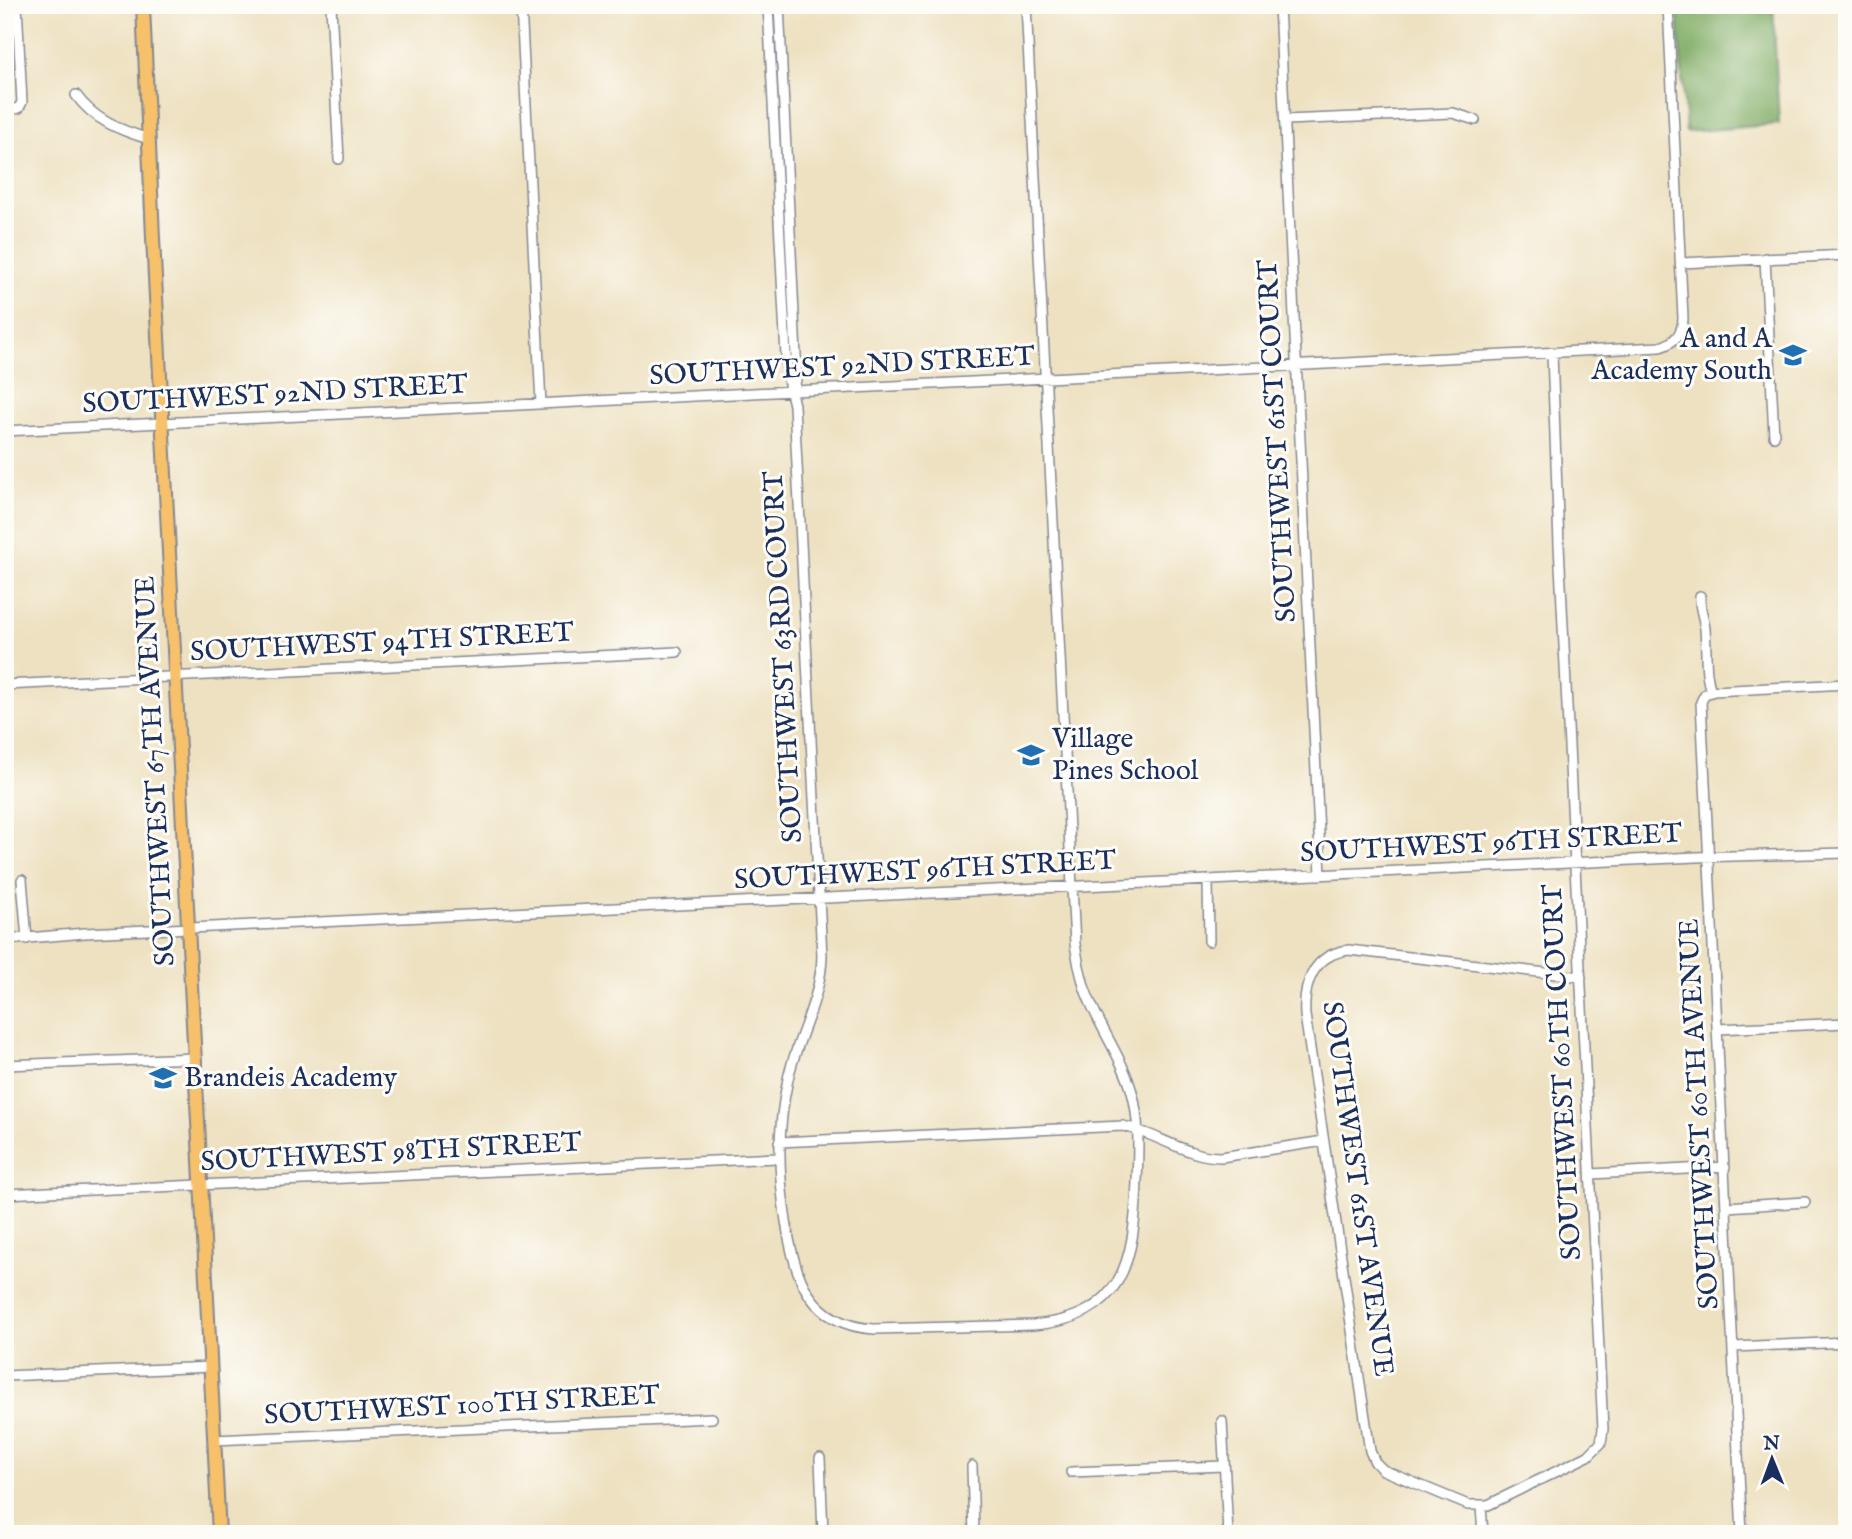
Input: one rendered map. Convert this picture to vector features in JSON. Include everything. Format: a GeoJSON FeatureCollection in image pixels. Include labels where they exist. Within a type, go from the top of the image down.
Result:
{"type":"FeatureCollection","features":[{"type":"Feature","properties":{"kind":"main road","name":"SOUTHWEST 67TH AVENUE"},"geometry":{"type":"LineString","coordinates":[[144,5],[219,1534]]}},
{"type":"Feature","properties":{"kind":"street"},"geometry":{"type":"LineString","coordinates":[[5,111],[17,110],[21,106],[17,5]]}},
{"type":"Feature","properties":{"kind":"street"},"geometry":{"type":"LineString","coordinates":[[331,5],[339,159]]}},
{"type":"Feature","properties":{"kind":"street"},"geometry":{"type":"LineString","coordinates":[[521,5],[541,404]]}},
{"type":"Feature","properties":{"kind":"street","name":"SOUTHWEST 63RD COURT"},"geometry":{"type":"LineString","coordinates":[[768,5],[778,93]]}},
{"type":"Feature","properties":{"kind":"street","name":"SOUTHWEST 63RD COURT"},"geometry":{"type":"LineString","coordinates":[[779,5],[778,93],[788,287],[787,376],[792,392],[821,975],[791,1068],[779,1142],[778,1158],[787,1232],[797,1275],[811,1298],[833,1317],[859,1327],[874,1329],[1033,1325],[1056,1322],[1090,1310],[1114,1287],[1132,1247],[1137,1184],[1137,1129]]}},
{"type":"Feature","properties":{"kind":"street"},"geometry":{"type":"LineString","coordinates":[[1026,5],[1076,944],[1084,985],[1125,1069],[1134,1097],[1137,1129]]}},
{"type":"Feature","properties":{"kind":"street","name":"SOUTHWEST 61ST COURT"},"geometry":{"type":"LineString","coordinates":[[1279,5],[1321,875]]}},
{"type":"Feature","properties":{"kind":"street"},"geometry":{"type":"LineString","coordinates":[[1668,5],[1681,262],[1847,255]]}},
{"type":"Feature","properties":{"kind":"street"},"geometry":{"type":"LineString","coordinates":[[1843,75],[1847,155]]}},
{"type":"Feature","properties":{"kind":"street"},"geometry":{"type":"LineString","coordinates":[[76,95],[86,110],[95,117],[149,139]]}},
{"type":"Feature","properties":{"kind":"street"},"geometry":{"type":"LineString","coordinates":[[1285,120],[1453,113],[1475,120]]}},
{"type":"Feature","properties":{"kind":"street"},"geometry":{"type":"LineString","coordinates":[[1765,258],[1774,436]]}},
{"type":"Feature","properties":{"kind":"street","name":"SOUTHWEST 92ND STREET"},"geometry":{"type":"LineString","coordinates":[[5,431],[1660,347],[1677,337],[1683,323],[1681,262]]}},
{"type":"Feature","properties":{"kind":"street","name":"SOUTHWEST 60TH COURT"},"geometry":{"type":"LineString","coordinates":[[1481,1506],[1499,1501],[1588,1456],[1601,1443],[1604,1416],[1552,353]]}},
{"type":"Feature","properties":{"kind":"street","name":"SOUTHWEST 60TH AVENUE"},"geometry":{"type":"LineString","coordinates":[[1700,596],[1699,606],[1706,637],[1708,693],[1701,702],[1742,1534]]}},
{"type":"Feature","properties":{"kind":"street","name":"SOUTHWEST 94TH STREET"},"geometry":{"type":"LineString","coordinates":[[5,685],[677,652]]}},
{"type":"Feature","properties":{"kind":"street"},"geometry":{"type":"LineString","coordinates":[[1708,693],[1847,684]]}},
{"type":"Feature","properties":{"kind":"street","name":"SOUTHWEST 96TH STREET"},"geometry":{"type":"LineString","coordinates":[[5,940],[85,933],[1576,863],[1847,853]]}},
{"type":"Feature","properties":{"kind":"street"},"geometry":{"type":"LineString","coordinates":[[22,880],[27,939]]}},
{"type":"Feature","properties":{"kind":"street"},"geometry":{"type":"LineString","coordinates":[[1208,881],[1209,941]]}},
{"type":"Feature","properties":{"kind":"street","name":"SOUTHWEST 61ST AVENUE"},"geometry":{"type":"LineString","coordinates":[[1481,1506],[1468,1505],[1383,1470],[1373,1457],[1304,997],[1311,975],[1326,957],[1340,951],[1358,950],[1581,977]]}},
{"type":"Feature","properties":{"kind":"street"},"geometry":{"type":"LineString","coordinates":[[1717,1029],[1847,1023]]}},
{"type":"Feature","properties":{"kind":"street"},"geometry":{"type":"LineString","coordinates":[[5,1065],[195,1058]]}},
{"type":"Feature","properties":{"kind":"street"},"geometry":{"type":"LineString","coordinates":[[779,1142],[1123,1126],[1214,1157],[1324,1141]]}},
{"type":"Feature","properties":{"kind":"street","name":"SOUTHWEST 98TH STREET"},"geometry":{"type":"LineString","coordinates":[[5,1194],[778,1158]]}},
{"type":"Feature","properties":{"kind":"street"},"geometry":{"type":"LineString","coordinates":[[1591,1174],[1725,1167]]}},
{"type":"Feature","properties":{"kind":"street"},"geometry":{"type":"LineString","coordinates":[[1727,1207],[1805,1202]]}},
{"type":"Feature","properties":{"kind":"street"},"geometry":{"type":"LineString","coordinates":[[1734,1347],[1847,1342]]}},
{"type":"Feature","properties":{"kind":"street"},"geometry":{"type":"LineString","coordinates":[[5,1376],[211,1367]]}},
{"type":"Feature","properties":{"kind":"street","name":"SOUTHWEST 100TH STREET"},"geometry":{"type":"LineString","coordinates":[[214,1440],[712,1418]]}},
{"type":"Feature","properties":{"kind":"street"},"geometry":{"type":"LineString","coordinates":[[1222,1421],[1228,1534]]}},
{"type":"Feature","properties":{"kind":"street"},"geometry":{"type":"LineString","coordinates":[[820,1458],[824,1534]]}},
{"type":"Feature","properties":{"kind":"street"},"geometry":{"type":"LineString","coordinates":[[972,1466],[974,1534]]}},
{"type":"Feature","properties":{"kind":"street"},"geometry":{"type":"LineString","coordinates":[[1071,1472],[1224,1466]]}},
{"type":"Feature","properties":{"kind":"street"},"geometry":{"type":"LineString","coordinates":[[1481,1506],[1483,1534]]}},
{"type":"Feature","properties":{"kind":"green space"},"geometry":{"type":"Polygon","coordinates":[[[1677,5],[1773,5],[1779,124],[1686,132],[1677,5]]]}},
{"type":"Feature","properties":{"kind":"place","name":"A and A Academy South"},"geometry":{"type":"Point","coordinates":[1793,355]}},
{"type":"Feature","properties":{"kind":"place","name":"Village Pines School"},"geometry":{"type":"Point","coordinates":[1031,755]}},
{"type":"Feature","properties":{"kind":"place","name":"Brandeis Academy"},"geometry":{"type":"Point","coordinates":[163,1078]}}]}
